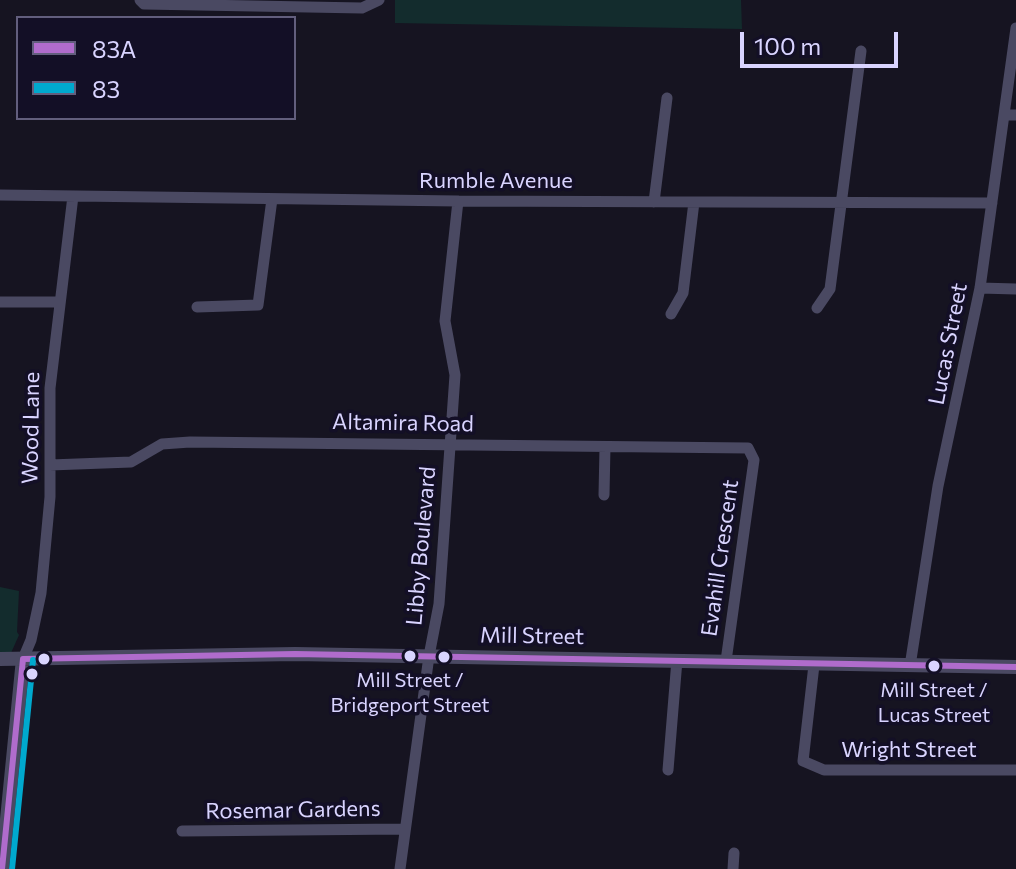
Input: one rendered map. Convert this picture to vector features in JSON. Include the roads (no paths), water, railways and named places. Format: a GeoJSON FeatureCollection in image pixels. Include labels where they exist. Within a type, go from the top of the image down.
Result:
{"type":"FeatureCollection","features":[{"type":"Feature","properties":{"kind":"street"},"geometry":{"type":"LineString","coordinates":[[140,0],[144,4],[362,8],[379,0]]}},
{"type":"Feature","properties":{"kind":"street","name":"Lucas Street"},"geometry":{"type":"LineString","coordinates":[[910,666],[938,486],[980,288],[992,203],[1010,115],[1016,28]]}},
{"type":"Feature","properties":{"kind":"street"},"geometry":{"type":"LineString","coordinates":[[817,308],[830,289],[861,51]]}},
{"type":"Feature","properties":{"kind":"street"},"geometry":{"type":"LineString","coordinates":[[654,202],[667,98]]}},
{"type":"Feature","properties":{"kind":"street","name":"Rumble Avenue"},"geometry":{"type":"LineString","coordinates":[[0,195],[992,203]]}},
{"type":"Feature","properties":{"kind":"street","name":"Wood Lane"},"geometry":{"type":"LineString","coordinates":[[23,659],[31,640],[41,593],[50,497],[50,388],[73,196]]}},
{"type":"Feature","properties":{"kind":"street"},"geometry":{"type":"LineString","coordinates":[[197,307],[258,305],[272,199]]}},
{"type":"Feature","properties":{"kind":"street","name":"Libby Boulevard"},"geometry":{"type":"LineString","coordinates":[[400,869],[439,604],[455,375],[445,321],[458,201]]}},
{"type":"Feature","properties":{"kind":"street"},"geometry":{"type":"LineString","coordinates":[[671,314],[683,293],[694,202]]}},
{"type":"Feature","properties":{"kind":"street"},"geometry":{"type":"LineString","coordinates":[[980,288],[1016,289]]}},
{"type":"Feature","properties":{"kind":"street"},"geometry":{"type":"LineString","coordinates":[[0,302],[59,302]]}},
{"type":"Feature","properties":{"kind":"street","name":"Altamira Road"},"geometry":{"type":"LineString","coordinates":[[50,465],[131,462],[162,444],[190,442],[748,448],[754,460]]}},
{"type":"Feature","properties":{"kind":"street"},"geometry":{"type":"LineString","coordinates":[[604,495],[605,447]]}},
{"type":"Feature","properties":{"kind":"street","name":"Evahill Crescent"},"geometry":{"type":"LineString","coordinates":[[726,661],[754,460]]}},
{"type":"Feature","properties":{"kind":"street","name":"Mill Street"},"geometry":{"type":"LineString","coordinates":[[0,659],[295,654],[1016,667]]}},
{"type":"Feature","properties":{"kind":"street"},"geometry":{"type":"LineString","coordinates":[[2,869],[23,659]]}},
{"type":"Feature","properties":{"kind":"street"},"geometry":{"type":"LineString","coordinates":[[668,770],[677,660]]}},
{"type":"Feature","properties":{"kind":"street","name":"Wright Street"},"geometry":{"type":"LineString","coordinates":[[814,665],[803,761],[824,770],[1016,770]]}},
{"type":"Feature","properties":{"kind":"street","name":"Rosemar Gardens"},"geometry":{"type":"LineString","coordinates":[[182,831],[404,829]]}},
{"type":"Feature","properties":{"kind":"street"},"geometry":{"type":"LineString","coordinates":[[733,869],[734,853]]}},
{"type":"Feature","properties":{"kind":"place","name":"Mill Street / Bridgeport Street"},"geometry":{"type":"Point","coordinates":[410,656]}},
{"type":"Feature","properties":{"kind":"place","name":"Mill Street / Lucas Street"},"geometry":{"type":"Point","coordinates":[934,666]}}]}
